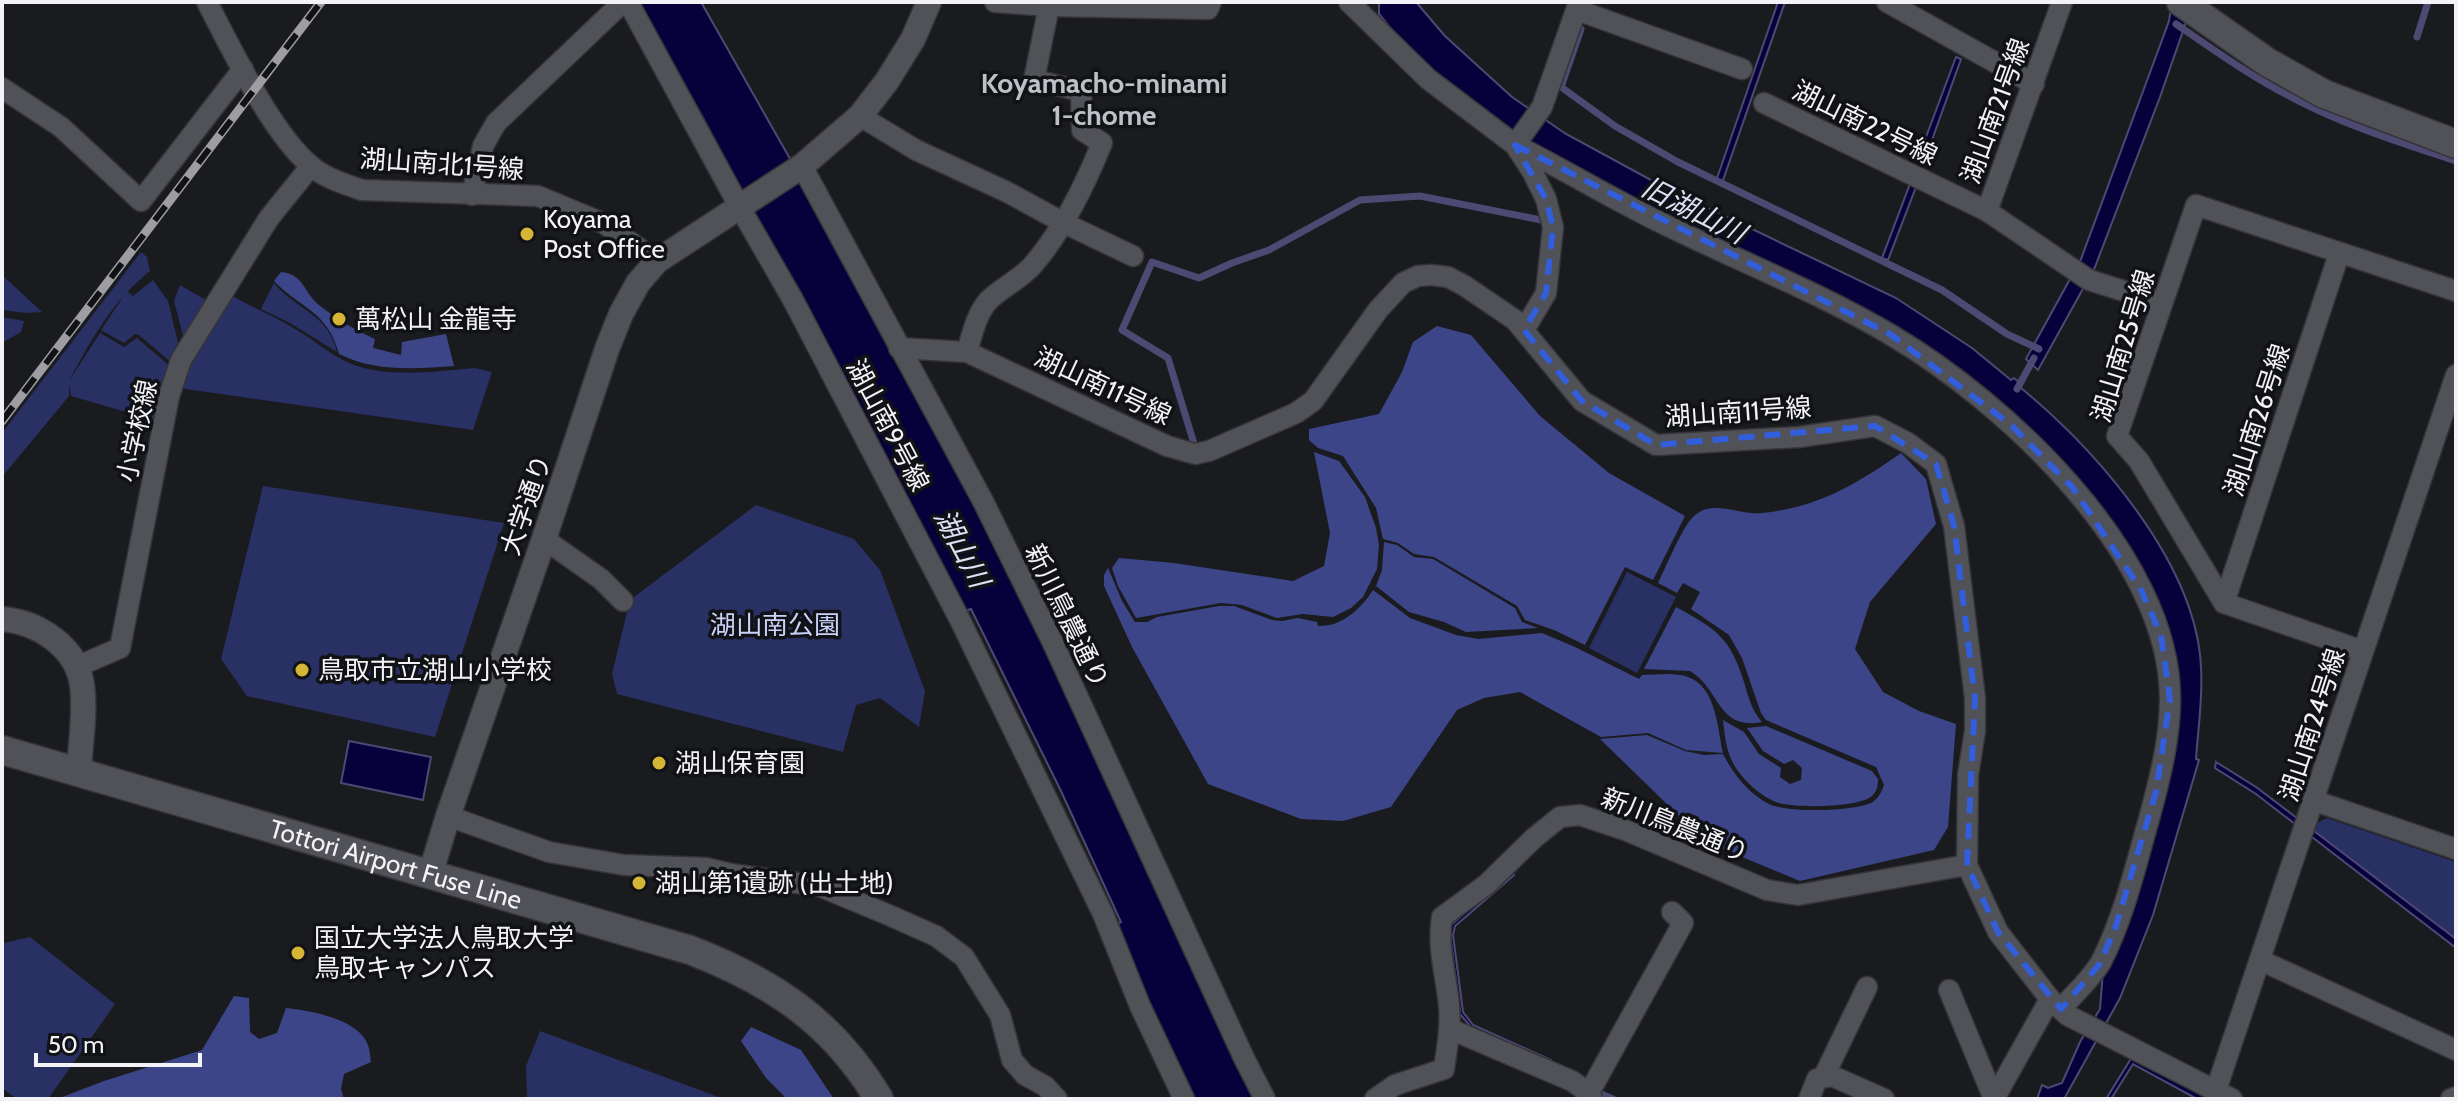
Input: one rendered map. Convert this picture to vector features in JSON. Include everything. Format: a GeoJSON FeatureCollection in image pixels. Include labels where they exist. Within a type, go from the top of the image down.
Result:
{"type":"FeatureCollection","features":[{"type":"Feature","properties":{"kind":"main road"},"geometry":{"type":"LineString","coordinates":[[2190,5],[2267,62],[2324,94],[2456,144]]}},
{"type":"Feature","properties":{"kind":"main road","name":"Tottori Airport Fuse Line"},"geometry":{"type":"LineString","coordinates":[[2,750],[690,950],[752,977],[800,1007],[835,1039],[862,1070],[879,1099]]}},
{"type":"Feature","properties":{"kind":"street","name":"湖山南北1号線"},"geometry":{"type":"LineString","coordinates":[[207,2],[288,142],[311,166],[338,182],[362,190],[538,196],[605,224],[657,261]]}},
{"type":"Feature","properties":{"kind":"street"},"geometry":{"type":"LineString","coordinates":[[472,195],[483,146],[496,123],[626,2]]}},
{"type":"Feature","properties":{"kind":"street","name":"湖山南9号線"},"geometry":{"type":"LineString","coordinates":[[626,2],[742,205],[959,618],[1103,914],[1140,1006],[1184,1099]]}},
{"type":"Feature","properties":{"kind":"street"},"geometry":{"type":"LineString","coordinates":[[800,167],[860,116],[894,71],[913,39],[929,2]]}},
{"type":"Feature","properties":{"kind":"street"},"geometry":{"type":"LineString","coordinates":[[995,2],[1208,9],[1211,2]]}},
{"type":"Feature","properties":{"kind":"street"},"geometry":{"type":"LineString","coordinates":[[1887,2],[2034,84]]}},
{"type":"Feature","properties":{"kind":"street","name":"湖山南21号線"},"geometry":{"type":"LineString","coordinates":[[2062,2],[1987,211],[2081,275],[2162,303]]}},
{"type":"Feature","properties":{"kind":"street"},"geometry":{"type":"LineString","coordinates":[[1355,5],[1428,79],[1518,142],[1670,228],[1890,334],[1959,382],[2043,454],[2116,546],[2141,590],[2161,635],[2170,699],[2167,738],[2156,792],[2115,929],[2099,965],[2059,1008],[1994,1099]]}},
{"type":"Feature","properties":{"kind":"street"},"geometry":{"type":"LineString","coordinates":[[967,352],[975,324],[988,302],[1030,268],[1064,223],[1102,143],[1082,130],[1081,91],[1034,80],[1049,6]]}},
{"type":"Feature","properties":{"kind":"street"},"geometry":{"type":"LineString","coordinates":[[1518,142],[1542,107],[1578,6],[1742,69]]}},
{"type":"Feature","properties":{"kind":"street"},"geometry":{"type":"LineString","coordinates":[[2,88],[61,127],[141,201],[243,69]]}},
{"type":"Feature","properties":{"kind":"street","name":"湖山南22号線"},"geometry":{"type":"LineString","coordinates":[[1764,103],[1987,211]]}},
{"type":"Feature","properties":{"kind":"street"},"geometry":{"type":"LineString","coordinates":[[860,116],[916,150],[1133,256]]}},
{"type":"Feature","properties":{"kind":"street"},"geometry":{"type":"LineString","coordinates":[[1518,142],[1546,199],[1553,227],[1546,293],[1524,330]]}},
{"type":"Feature","properties":{"kind":"street","name":"小学校線"},"geometry":{"type":"LineString","coordinates":[[76,667],[120,648],[169,396],[181,360],[269,218],[311,166]]}},
{"type":"Feature","properties":{"kind":"street","name":"大学通り"},"geometry":{"type":"LineString","coordinates":[[430,875],[621,314],[638,283],[657,261],[800,167]]}},
{"type":"Feature","properties":{"kind":"street","name":"新川鳥農通り"},"geometry":{"type":"LineString","coordinates":[[800,167],[983,501],[1053,643],[1265,1099]]}},
{"type":"Feature","properties":{"kind":"street","name":"湖山南25号線"},"geometry":{"type":"LineString","coordinates":[[2224,603],[2139,461],[2117,436],[2196,205],[2456,291]]}},
{"type":"Feature","properties":{"kind":"street","name":"湖山南26号線"},"geometry":{"type":"LineString","coordinates":[[2224,603],[2339,254]]}},
{"type":"Feature","properties":{"kind":"street","name":"湖山南11号線"},"geometry":{"type":"LineString","coordinates":[[899,348],[967,352],[1167,446],[1195,454],[1223,447],[1296,413],[1313,401],[1378,310],[1403,283],[1418,276],[1448,277],[1515,320],[1582,401],[1656,445],[1799,437],[1875,426],[1908,443],[1936,464],[1954,526],[1974,677],[1975,731],[1968,775],[1967,865]]}},
{"type":"Feature","properties":{"kind":"street","name":"湖山南24号線"},"geometry":{"type":"LineString","coordinates":[[2224,1094],[2262,961],[2456,375]]}},
{"type":"Feature","properties":{"kind":"street"},"geometry":{"type":"LineString","coordinates":[[544,539],[601,579],[623,601]]}},
{"type":"Feature","properties":{"kind":"street"},"geometry":{"type":"LineString","coordinates":[[2224,603],[2363,651]]}},
{"type":"Feature","properties":{"kind":"street"},"geometry":{"type":"LineString","coordinates":[[2,619],[35,627],[55,639],[76,667],[82,684],[79,772]]}},
{"type":"Feature","properties":{"kind":"street"},"geometry":{"type":"LineString","coordinates":[[2315,801],[2456,849]]}},
{"type":"Feature","properties":{"kind":"street","name":"新川鳥農通り"},"geometry":{"type":"LineString","coordinates":[[1375,1099],[1395,1085],[1444,1069],[1450,1029],[1439,938],[1442,917],[1487,884],[1560,817],[1580,815],[1625,830],[1767,890],[1798,895],[1967,865]]}},
{"type":"Feature","properties":{"kind":"street"},"geometry":{"type":"LineString","coordinates":[[448,816],[549,852],[624,865],[706,868],[819,886],[936,936],[964,957],[1000,1015],[1012,1060],[1025,1075],[1045,1086],[1057,1099]]}},
{"type":"Feature","properties":{"kind":"street"},"geometry":{"type":"LineString","coordinates":[[1967,865],[1998,932],[2059,1008],[2108,1037],[2118,1039],[2224,1094]]}},
{"type":"Feature","properties":{"kind":"street"},"geometry":{"type":"LineString","coordinates":[[1450,1029],[1572,1081],[1590,1096],[1683,923],[1672,912]]}},
{"type":"Feature","properties":{"kind":"street"},"geometry":{"type":"LineString","coordinates":[[2262,961],[2456,1050]]}},
{"type":"Feature","properties":{"kind":"street"},"geometry":{"type":"LineString","coordinates":[[1824,1076],[1867,987]]}},
{"type":"Feature","properties":{"kind":"street"},"geometry":{"type":"LineString","coordinates":[[1949,990],[1994,1099]]}},
{"type":"Feature","properties":{"kind":"street"},"geometry":{"type":"LineString","coordinates":[[1809,1099],[1817,1079],[1824,1076],[1832,1076],[1884,1099]]}},
{"type":"Feature","properties":{"kind":"highlighted area"},"geometry":{"type":"Polygon","coordinates":[[[1515,145],[1890,334],[2011,425],[2073,488],[2141,590],[2161,635],[2170,699],[2156,792],[2115,929],[2099,965],[2061,1009],[1998,932],[1967,865],[1975,698],[1954,526],[1936,464],[1875,426],[1656,445],[1582,401],[1524,330],[1546,293],[1553,227],[1546,199],[1515,145]]]}},
{"type":"Feature","properties":{"kind":"green space"},"geometry":{"type":"Polygon","coordinates":[[[141,252],[147,257],[150,271],[114,308],[69,381],[100,333],[124,347],[137,338],[172,368],[157,421],[71,396],[69,384],[69,396],[2,477],[2,433],[141,252]]]}},
{"type":"Feature","properties":{"kind":"green space"},"geometry":{"type":"Polygon","coordinates":[[[2,275],[42,312],[2,310],[2,275]]]}},
{"type":"Feature","properties":{"kind":"green space"},"geometry":{"type":"Polygon","coordinates":[[[153,280],[168,301],[180,351],[173,364],[139,335],[135,334],[124,343],[101,330],[127,291],[133,296],[153,280]]]}},
{"type":"Feature","properties":{"kind":"green space"},"geometry":{"type":"Polygon","coordinates":[[[274,283],[327,329],[337,352],[261,309],[274,283]]]}},
{"type":"Feature","properties":{"kind":"green space"},"geometry":{"type":"Polygon","coordinates":[[[180,285],[209,302],[185,343],[174,301],[180,285]]]}},
{"type":"Feature","properties":{"kind":"green space"},"geometry":{"type":"Polygon","coordinates":[[[229,294],[290,326],[343,360],[364,368],[405,373],[475,368],[492,372],[473,430],[179,388],[229,294]]]}},
{"type":"Feature","properties":{"kind":"green space"},"geometry":{"type":"Polygon","coordinates":[[[2,317],[24,321],[21,332],[2,343],[2,317]]]}},
{"type":"Feature","properties":{"kind":"green space"},"geometry":{"type":"Polygon","coordinates":[[[263,486],[504,523],[435,737],[247,696],[221,659],[263,486]]]}},
{"type":"Feature","properties":{"kind":"green space","name":"湖山南公園"},"geometry":{"type":"Polygon","coordinates":[[[756,505],[854,539],[880,570],[925,691],[919,727],[880,698],[856,705],[843,752],[617,694],[612,674],[630,600],[756,505]]]}},
{"type":"Feature","properties":{"kind":"green space"},"geometry":{"type":"Polygon","coordinates":[[[1627,572],[1676,597],[1637,673],[1589,648],[1627,572]]]}},
{"type":"Feature","properties":{"kind":"green space"},"geometry":{"type":"Polygon","coordinates":[[[2327,818],[2456,862],[2456,938],[2315,832],[2317,823],[2327,818]]]}},
{"type":"Feature","properties":{"kind":"green space"},"geometry":{"type":"Polygon","coordinates":[[[30,937],[115,1004],[48,1099],[17,1099],[2,1088],[2,947],[4,943],[30,937]]]}},
{"type":"Feature","properties":{"kind":"green space"},"geometry":{"type":"Polygon","coordinates":[[[540,1031],[724,1099],[527,1099],[526,1066],[540,1031]]]}},
{"type":"Feature","properties":{"kind":"shaded area"},"geometry":{"type":"Polygon","coordinates":[[[281,272],[299,280],[314,300],[332,315],[375,339],[373,348],[401,355],[402,342],[446,334],[454,366],[381,366],[339,354],[321,319],[274,281],[281,272]]]}},
{"type":"Feature","properties":{"kind":"shaded area"},"geometry":{"type":"Polygon","coordinates":[[[1437,326],[1471,335],[1540,416],[1609,473],[1685,516],[1653,580],[1625,567],[1585,645],[1525,620],[1517,606],[1434,557],[1414,554],[1398,543],[1383,539],[1376,508],[1343,456],[1318,448],[1309,440],[1309,429],[1379,414],[1402,372],[1413,342],[1437,326]]]}},
{"type":"Feature","properties":{"kind":"shaded area"},"geometry":{"type":"Polygon","coordinates":[[[1314,452],[1339,461],[1365,497],[1376,528],[1379,545],[1377,569],[1363,597],[1351,608],[1333,617],[1303,614],[1277,618],[1242,605],[1221,603],[1136,618],[1112,568],[1119,558],[1293,581],[1324,566],[1330,533],[1314,452]]]}},
{"type":"Feature","properties":{"kind":"shaded area"},"geometry":{"type":"Polygon","coordinates":[[[1901,453],[1926,479],[1936,524],[1870,602],[1855,649],[1883,692],[1919,711],[1956,724],[1948,827],[1934,850],[1800,881],[1706,842],[1600,739],[1647,735],[1685,751],[1704,755],[1723,754],[1748,789],[1761,800],[1778,807],[1839,809],[1866,805],[1876,799],[1884,785],[1876,767],[1766,720],[1742,658],[1729,635],[1691,609],[1700,592],[1683,583],[1677,593],[1658,583],[1683,531],[1700,512],[1717,508],[1762,513],[1801,506],[1836,493],[1901,453]]]}},
{"type":"Feature","properties":{"kind":"shaded area"},"geometry":{"type":"Polygon","coordinates":[[[1384,542],[1397,545],[1414,557],[1433,559],[1515,608],[1522,622],[1538,628],[1466,632],[1409,612],[1376,586],[1382,570],[1384,542]]]}},
{"type":"Feature","properties":{"kind":"shaded area"},"geometry":{"type":"Polygon","coordinates":[[[1108,568],[1135,622],[1234,606],[1272,620],[1298,618],[1326,626],[1349,616],[1373,590],[1410,618],[1456,635],[1478,639],[1542,633],[1639,679],[1642,675],[1665,674],[1692,679],[1701,685],[1713,705],[1723,753],[1686,750],[1648,733],[1601,737],[1520,692],[1484,698],[1457,710],[1391,807],[1343,821],[1301,819],[1208,784],[1132,647],[1104,586],[1108,568]]]}},
{"type":"Feature","properties":{"kind":"shaded area"},"geometry":{"type":"Polygon","coordinates":[[[1676,607],[1702,622],[1727,644],[1739,667],[1753,708],[1762,722],[1747,723],[1727,714],[1708,687],[1690,671],[1644,669],[1676,607]]]}},
{"type":"Feature","properties":{"kind":"shaded area"},"geometry":{"type":"Polygon","coordinates":[[[1723,720],[1744,732],[1759,754],[1781,768],[1780,777],[1790,784],[1801,780],[1802,768],[1793,760],[1784,764],[1763,751],[1747,728],[1766,726],[1872,771],[1878,779],[1876,790],[1864,800],[1841,805],[1799,806],[1773,801],[1755,789],[1736,768],[1728,751],[1723,720]]]}},
{"type":"Feature","properties":{"kind":"shaded area"},"geometry":{"type":"Polygon","coordinates":[[[234,996],[249,998],[250,1032],[259,1039],[277,1033],[286,1008],[307,1011],[343,1022],[362,1035],[371,1062],[344,1074],[341,1089],[344,1099],[57,1099],[202,1050],[234,996]]]}},
{"type":"Feature","properties":{"kind":"shaded area"},"geometry":{"type":"Polygon","coordinates":[[[751,1027],[801,1050],[834,1099],[787,1099],[766,1078],[741,1041],[751,1027]]]}},
{"type":"Feature","properties":{"kind":"water","name":"湖山川"},"geometry":{"type":"Polygon","coordinates":[[[636,2],[701,2],[810,194],[894,358],[1002,552],[1258,1099],[1194,1099],[1114,926],[1121,922],[1061,791],[971,609],[964,611],[702,116],[636,2]]]}},
{"type":"Feature","properties":{"kind":"water","name":"旧湖山川"},"geometry":{"type":"Polygon","coordinates":[[[1379,2],[1416,2],[1445,36],[1512,97],[1566,134],[1662,186],[1896,298],[1972,348],[2011,380],[2014,378],[2022,385],[2021,388],[2081,444],[2138,513],[2162,550],[2182,589],[2195,629],[2201,668],[2196,759],[2199,760],[2153,915],[2120,998],[2064,1099],[2037,1099],[2042,1085],[2048,1088],[2062,1083],[2080,1042],[2100,1009],[2103,971],[2171,741],[2153,597],[1986,396],[1570,169],[1468,103],[1401,41],[1379,14],[1379,2]]]}},
{"type":"Feature","properties":{"kind":"water"},"geometry":{"type":"Polygon","coordinates":[[[1778,2],[1785,2],[1722,183],[1716,181],[1778,2]]]}},
{"type":"Feature","properties":{"kind":"water"},"geometry":{"type":"Polygon","coordinates":[[[2172,2],[2189,2],[2184,28],[2160,97],[2095,267],[2038,370],[2026,359],[2081,259],[2169,21],[2172,2]]]}},
{"type":"Feature","properties":{"kind":"water"},"geometry":{"type":"Polygon","coordinates":[[[1956,57],[1961,59],[1923,165],[1917,161],[1956,57]]]}},
{"type":"Feature","properties":{"kind":"water"},"geometry":{"type":"Polygon","coordinates":[[[1910,184],[1916,187],[1888,260],[1882,258],[1910,184]]]}},
{"type":"Feature","properties":{"kind":"water"},"geometry":{"type":"Polygon","coordinates":[[[349,741],[431,757],[423,800],[341,783],[349,741]]]}},
{"type":"Feature","properties":{"kind":"water"},"geometry":{"type":"Polygon","coordinates":[[[2216,762],[2256,787],[2456,939],[2456,948],[2256,794],[2215,768],[2216,762]]]}},
{"type":"Feature","properties":{"kind":"water"},"geometry":{"type":"Polygon","coordinates":[[[1511,873],[1514,875],[1455,926],[1453,935],[1463,1012],[1473,1025],[1551,1060],[1550,1064],[1471,1027],[1460,1014],[1451,925],[1511,873]]]}},
{"type":"Feature","properties":{"kind":"water"},"geometry":{"type":"Polygon","coordinates":[[[2132,1057],[2209,1099],[2197,1099],[2133,1064],[2111,1099],[2106,1099],[2132,1057]]]}},
{"type":"Feature","properties":{"kind":"waterway"},"geometry":{"type":"LineString","coordinates":[[2417,37],[2428,2]]}},
{"type":"Feature","properties":{"kind":"waterway"},"geometry":{"type":"LineString","coordinates":[[2176,24],[2249,73],[2315,109],[2456,161]]}},
{"type":"Feature","properties":{"kind":"waterway"},"geometry":{"type":"LineString","coordinates":[[1581,29],[1561,87],[1615,126],[1678,162],[1942,290],[2007,334],[2039,349]]}},
{"type":"Feature","properties":{"kind":"waterway"},"geometry":{"type":"LineString","coordinates":[[1195,447],[1168,358],[1122,330],[1152,262],[1199,278],[1269,250],[1360,200],[1420,196],[1546,221]]}},
{"type":"Feature","properties":{"kind":"waterway"},"geometry":{"type":"LineString","coordinates":[[2017,389],[2034,358]]}},
{"type":"Feature","properties":{"kind":"waterway"},"geometry":{"type":"LineString","coordinates":[[1601,1094],[1613,1099]]}},
{"type":"Feature","properties":{"kind":"railway"},"geometry":{"type":"LineString","coordinates":[[2,421],[321,2]]}},
{"type":"Feature","properties":{"kind":"place","name":"Koyama Post Office"},"geometry":{"type":"Point","coordinates":[527,234]}},
{"type":"Feature","properties":{"kind":"place","name":"萬松山 金龍寺"},"geometry":{"type":"Point","coordinates":[339,319]}},
{"type":"Feature","properties":{"kind":"place","name":"鳥取市立湖山小学校"},"geometry":{"type":"Point","coordinates":[302,670]}},
{"type":"Feature","properties":{"kind":"place","name":"湖山保育園"},"geometry":{"type":"Point","coordinates":[659,763]}},
{"type":"Feature","properties":{"kind":"place","name":"湖山第1遺跡 (出土地)"},"geometry":{"type":"Point","coordinates":[639,883]}},
{"type":"Feature","properties":{"kind":"place","name":"国立大学法人鳥取大学 鳥取キャンパス"},"geometry":{"type":"Point","coordinates":[298,953]}},
{"type":"Feature","properties":{"kind":"district","name":"Koyamacho-minami 1-chome"},"geometry":{"type":"Point","coordinates":[1104,99]}}]}
